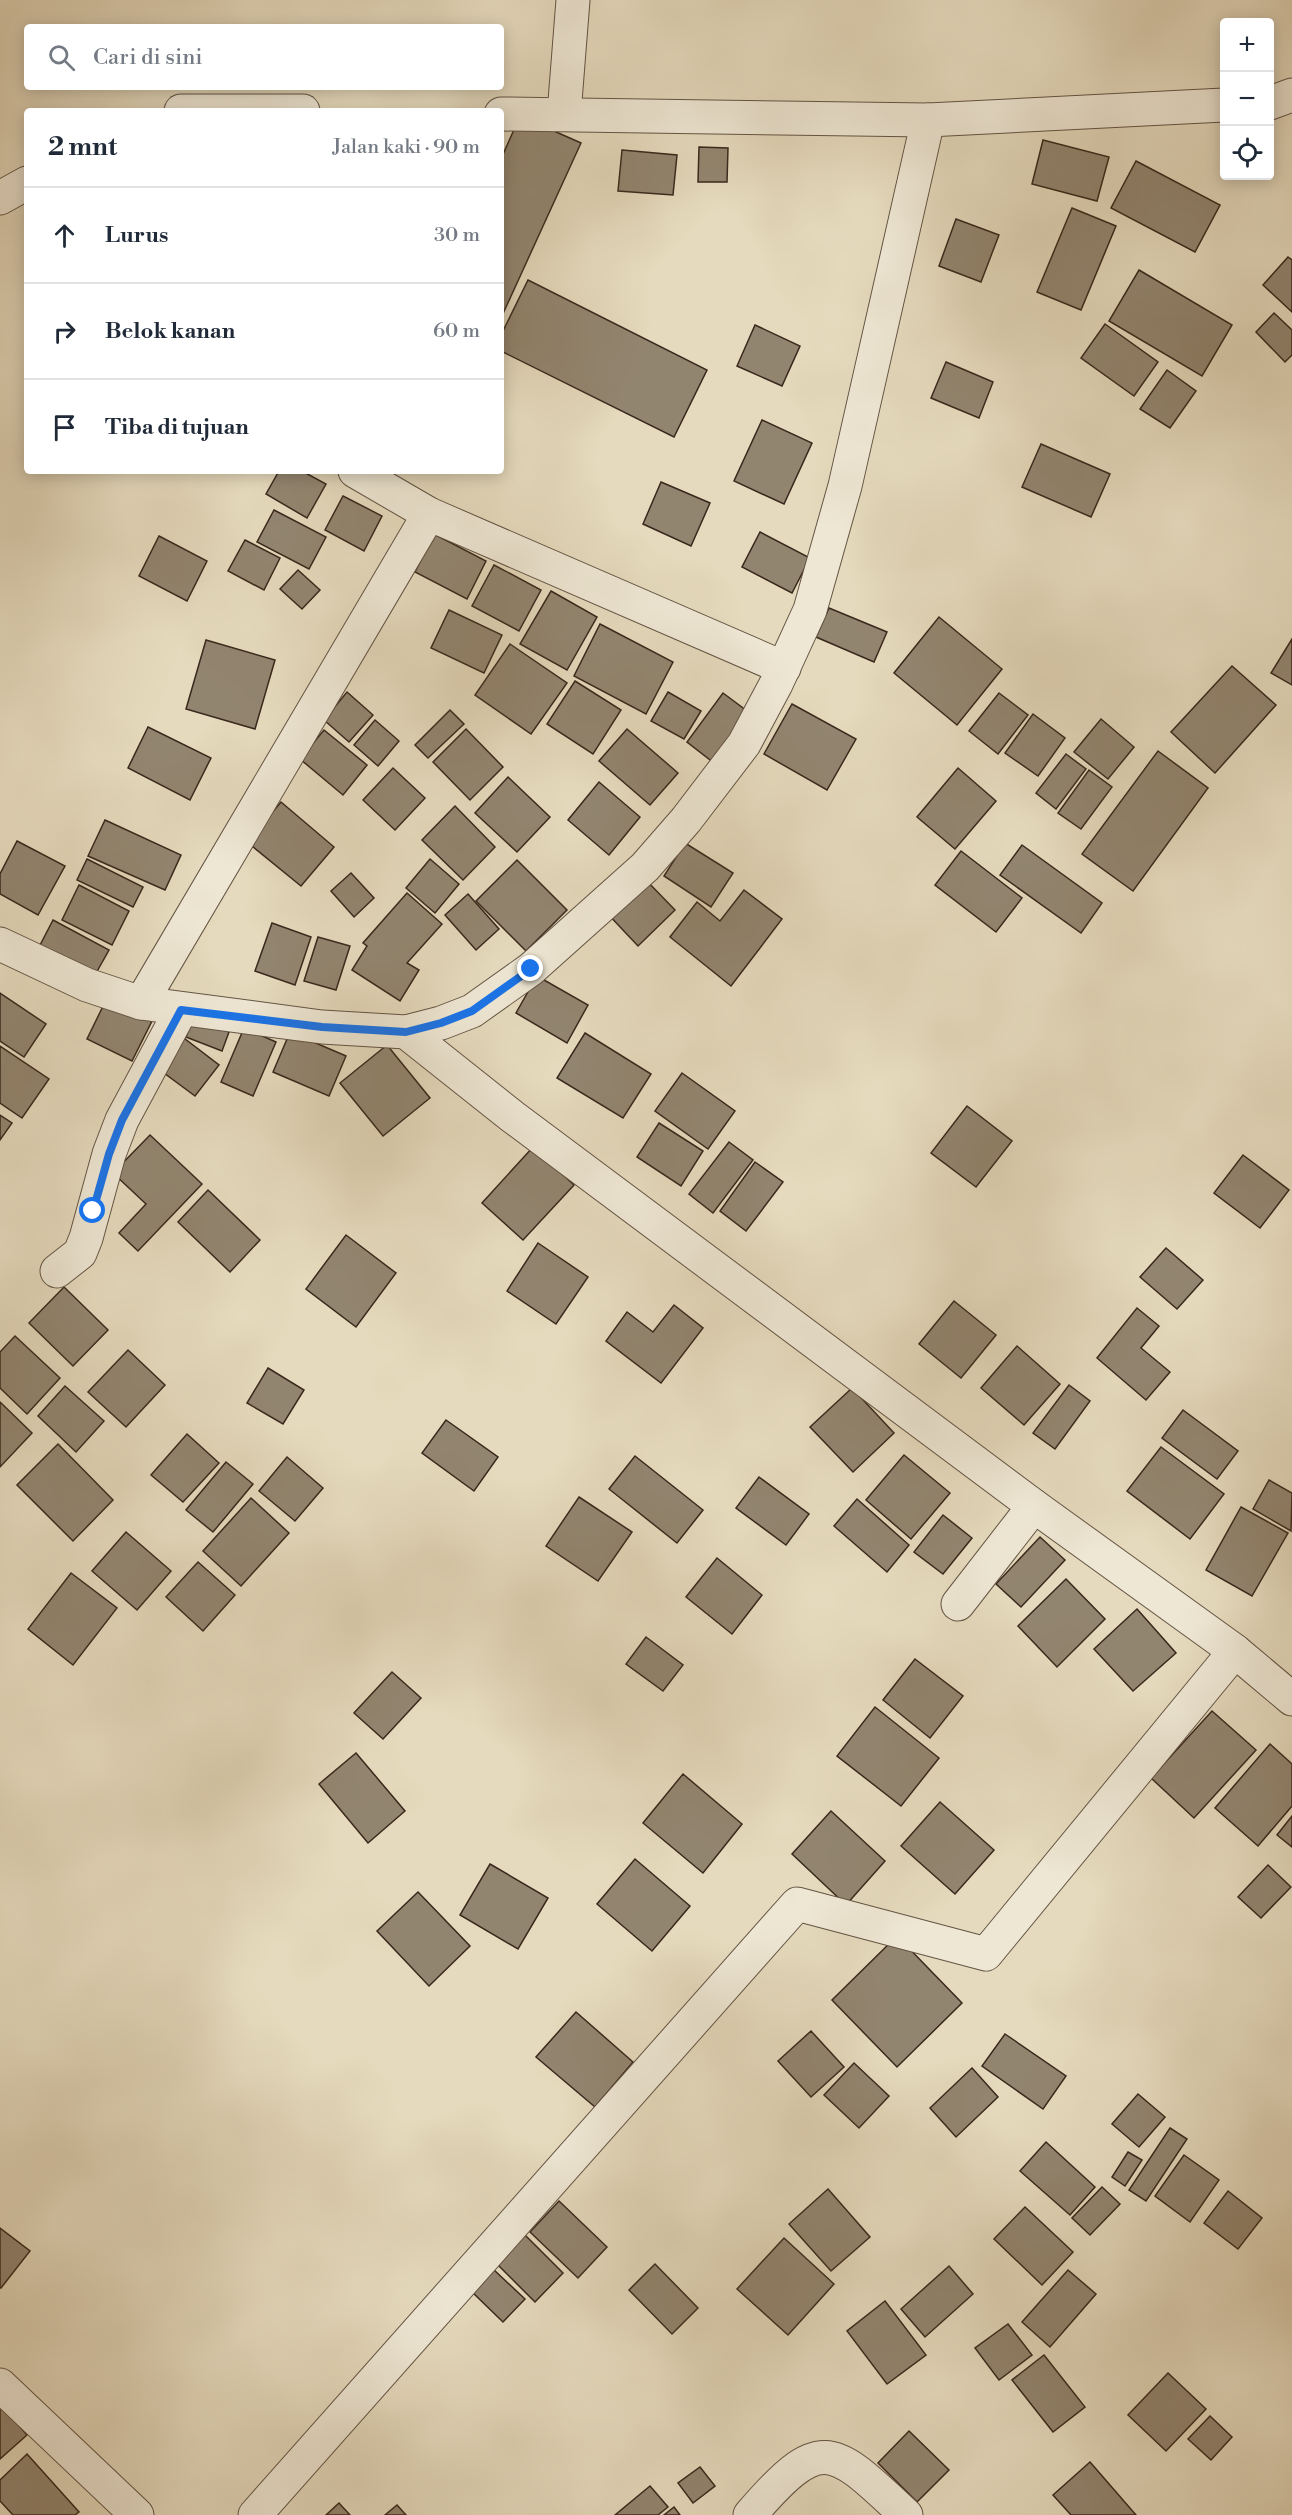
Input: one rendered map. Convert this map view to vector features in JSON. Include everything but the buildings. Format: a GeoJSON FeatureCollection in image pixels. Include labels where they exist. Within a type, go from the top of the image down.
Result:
{"type":"FeatureCollection","features":[{"type":"Feature","properties":{"kind":"street"},"geometry":{"type":"LineString","coordinates":[[564,114],[573,0]]}},
{"type":"Feature","properties":{"kind":"street"},"geometry":{"type":"LineString","coordinates":[[1274,101],[1292,95]]}},
{"type":"Feature","properties":{"kind":"street"},"geometry":{"type":"LineString","coordinates":[[504,114],[928,120],[1220,105]]}},
{"type":"Feature","properties":{"kind":"street"},"geometry":{"type":"LineString","coordinates":[[0,944],[87,985],[141,1003],[322,1027],[406,1032],[441,1023],[472,1011],[531,969],[645,867],[686,820],[744,744],[784,668],[810,610],[845,486],[928,120]]}},
{"type":"Feature","properties":{"kind":"street"},"geometry":{"type":"LineString","coordinates":[[0,198],[24,185]]}},
{"type":"Feature","properties":{"kind":"street"},"geometry":{"type":"LineString","coordinates":[[360,474],[429,514],[784,668]]}},
{"type":"Feature","properties":{"kind":"street"},"geometry":{"type":"LineString","coordinates":[[141,1003],[429,514]]}},
{"type":"Feature","properties":{"kind":"street"},"geometry":{"type":"LineString","coordinates":[[57,1271],[80,1253],[109,1154],[122,1120],[181,1010]]}},
{"type":"Feature","properties":{"kind":"street"},"geometry":{"type":"LineString","coordinates":[[406,1032],[513,1117],[1034,1506],[1235,1651],[1292,1699]]}},
{"type":"Feature","properties":{"kind":"street"},"geometry":{"type":"LineString","coordinates":[[958,1604],[1034,1506]]}},
{"type":"Feature","properties":{"kind":"street"},"geometry":{"type":"LineString","coordinates":[[255,2515],[797,1904],[986,1954],[1235,1651]]}},
{"type":"Feature","properties":{"kind":"street"},"geometry":{"type":"LineString","coordinates":[[0,2385],[137,2515]]}},
{"type":"Feature","properties":{"kind":"street"},"geometry":{"type":"LineString","coordinates":[[750,2515],[793,2468],[810,2458],[833,2457],[858,2470],[906,2515]]}},
{"type":"Feature","properties":{"kind":"route"},"geometry":{"type":"LineString","coordinates":[[93,1211],[109,1154],[122,1120],[181,1010],[322,1027],[406,1032],[441,1023],[472,1011],[531,969]]}}]}
